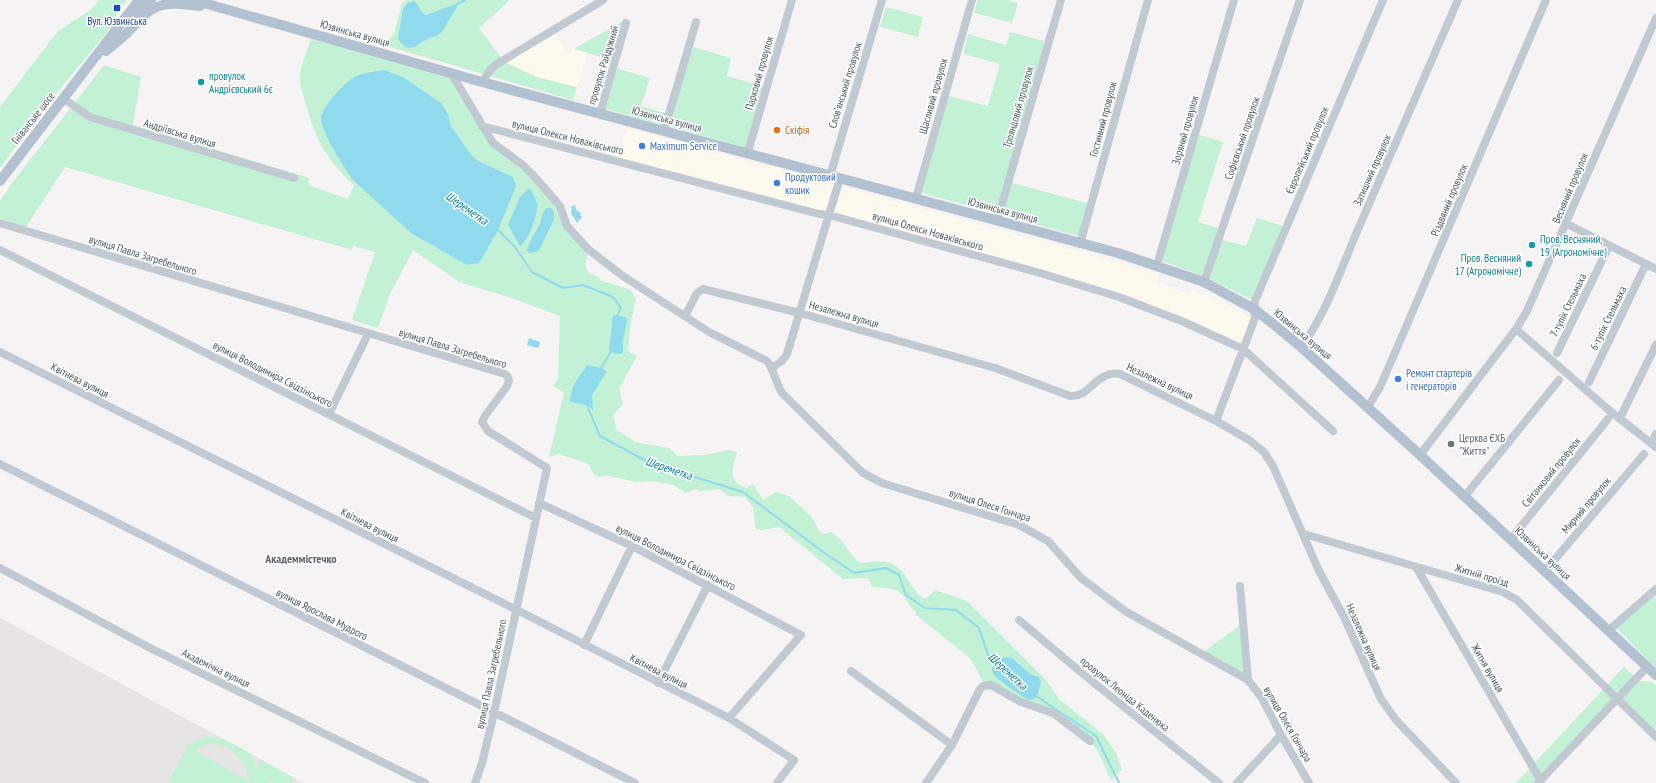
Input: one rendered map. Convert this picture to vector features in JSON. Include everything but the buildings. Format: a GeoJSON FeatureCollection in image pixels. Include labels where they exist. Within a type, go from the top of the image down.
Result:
{"type":"FeatureCollection","features":[{"type":"Feature","properties":{"kind":"main road","name":"Гніванське шосе"},"geometry":{"type":"LineString","coordinates":[[0,181],[139,0]]}},
{"type":"Feature","properties":{"kind":"main road","name":"Гніванське шосе"},"geometry":{"type":"LineString","coordinates":[[86,70],[106,51],[151,0]]}},
{"type":"Feature","properties":{"kind":"main road"},"geometry":{"type":"LineString","coordinates":[[181,0],[198,1],[215,7]]}},
{"type":"Feature","properties":{"kind":"main road"},"geometry":{"type":"LineString","coordinates":[[106,51],[127,33],[144,14],[157,7],[174,4],[215,7]]}},
{"type":"Feature","properties":{"kind":"main road","name":"Юзвинська вулиця"},"geometry":{"type":"LineString","coordinates":[[215,7],[482,82],[748,152],[830,176],[1118,253],[1204,282],[1254,309],[1301,347],[1420,454],[1656,675]]}},
{"type":"Feature","properties":{"kind":"street"},"geometry":{"type":"LineString","coordinates":[[482,82],[491,69],[497,64],[603,0]]}},
{"type":"Feature","properties":{"kind":"street","name":"Парковий провулок"},"geometry":{"type":"LineString","coordinates":[[748,152],[792,0]]}},
{"type":"Feature","properties":{"kind":"street","name":"Словʼянський провулок"},"geometry":{"type":"LineString","coordinates":[[830,176],[882,0]]}},
{"type":"Feature","properties":{"kind":"street","name":"Щасливий провулок"},"geometry":{"type":"LineString","coordinates":[[916,198],[972,0]]}},
{"type":"Feature","properties":{"kind":"street","name":"Трояндовий провулок"},"geometry":{"type":"LineString","coordinates":[[997,220],[1061,0]]}},
{"type":"Feature","properties":{"kind":"street","name":"Гостинний провулок"},"geometry":{"type":"LineString","coordinates":[[1080,244],[1148,0]]}},
{"type":"Feature","properties":{"kind":"street","name":"Зоряний провулок"},"geometry":{"type":"LineString","coordinates":[[1157,265],[1234,0]]}},
{"type":"Feature","properties":{"kind":"street","name":"Софієвський провулок"},"geometry":{"type":"LineString","coordinates":[[1204,282],[1300,0]]}},
{"type":"Feature","properties":{"kind":"street","name":"Європейський провулок"},"geometry":{"type":"LineString","coordinates":[[1216,420],[1255,318],[1255,301],[1383,0]]}},
{"type":"Feature","properties":{"kind":"street","name":"Затишний провулок"},"geometry":{"type":"LineString","coordinates":[[1301,347],[1323,314],[1357,231],[1458,0]]}},
{"type":"Feature","properties":{"kind":"street","name":"Різдвяний провулок"},"geometry":{"type":"LineString","coordinates":[[1368,407],[1380,387],[1546,0]]}},
{"type":"Feature","properties":{"kind":"street","name":"Весняний провулок"},"geometry":{"type":"LineString","coordinates":[[1420,454],[1516,329],[1531,303],[1656,18]]}},
{"type":"Feature","properties":{"kind":"street"},"geometry":{"type":"LineString","coordinates":[[664,131],[696,22]]}},
{"type":"Feature","properties":{"kind":"street","name":"провулок Райдужний"},"geometry":{"type":"LineString","coordinates":[[600,113],[626,23]]}},
{"type":"Feature","properties":{"kind":"street","name":"вулиця Олеся Гончара"},"geometry":{"type":"LineString","coordinates":[[451,73],[482,126],[496,146],[523,165],[553,197],[561,208],[567,226],[589,250],[623,276],[716,336],[764,359],[772,368],[776,381],[785,397],[863,473],[882,483],[1019,525],[1030,530],[1052,544],[1081,578],[1125,611],[1248,680],[1262,698],[1281,735],[1309,783]]}},
{"type":"Feature","properties":{"kind":"street","name":"Андріївська вулиця"},"geometry":{"type":"LineString","coordinates":[[64,99],[90,117],[294,178]]}},
{"type":"Feature","properties":{"kind":"street","name":"вулиця Олекси Новаківського"},"geometry":{"type":"LineString","coordinates":[[482,126],[819,214],[829,215],[1119,297],[1184,322],[1243,348],[1333,431]]}},
{"type":"Feature","properties":{"kind":"street"},"geometry":{"type":"LineString","coordinates":[[772,368],[782,361],[787,354],[840,178]]}},
{"type":"Feature","properties":{"kind":"street","name":"вулиця Павла Загребельного"},"geometry":{"type":"LineString","coordinates":[[0,223],[505,374],[508,377],[510,381],[482,422],[488,431],[547,468],[494,712],[482,763],[475,783]]}},
{"type":"Feature","properties":{"kind":"street"},"geometry":{"type":"LineString","coordinates":[[1566,224],[1656,269]]}},
{"type":"Feature","properties":{"kind":"street","name":"7-тупік Стельмаха"},"geometry":{"type":"LineString","coordinates":[[1557,353],[1609,246]]}},
{"type":"Feature","properties":{"kind":"street","name":"вулиця Володимира Свідзінського"},"geometry":{"type":"LineString","coordinates":[[0,250],[536,518]]}},
{"type":"Feature","properties":{"kind":"street","name":"6-тупік Стельмаха"},"geometry":{"type":"LineString","coordinates":[[1589,382],[1646,264]]}},
{"type":"Feature","properties":{"kind":"street","name":"Незалежна вулиця"},"geometry":{"type":"LineString","coordinates":[[685,316],[697,292],[703,290],[800,313],[995,368],[1070,396],[1082,394],[1102,377],[1112,374],[1120,374],[1216,420],[1254,443],[1266,454],[1273,466],[1320,571],[1344,617],[1381,699],[1396,720],[1456,783]]}},
{"type":"Feature","properties":{"kind":"street"},"geometry":{"type":"LineString","coordinates":[[1516,329],[1610,411],[1656,447]]}},
{"type":"Feature","properties":{"kind":"street"},"geometry":{"type":"LineString","coordinates":[[329,414],[368,334]]}},
{"type":"Feature","properties":{"kind":"street"},"geometry":{"type":"LineString","coordinates":[[1622,414],[1656,345]]}},
{"type":"Feature","properties":{"kind":"street","name":"Квітнева вулиця"},"geometry":{"type":"LineString","coordinates":[[0,352],[729,718],[794,760],[777,783]]}},
{"type":"Feature","properties":{"kind":"street"},"geometry":{"type":"LineString","coordinates":[[1465,496],[1559,380]]}},
{"type":"Feature","properties":{"kind":"street","name":"Світанковий провулок"},"geometry":{"type":"LineString","coordinates":[[1511,539],[1608,419]]}},
{"type":"Feature","properties":{"kind":"street","name":"Мирний провулок"},"geometry":{"type":"LineString","coordinates":[[1545,571],[1644,454]]}},
{"type":"Feature","properties":{"kind":"street","name":"вулиця Ярослава Мудрого"},"geometry":{"type":"LineString","coordinates":[[0,464],[635,783]]}},
{"type":"Feature","properties":{"kind":"street","name":"вулиця Володимира Свідзінського"},"geometry":{"type":"LineString","coordinates":[[539,503],[632,546],[801,635],[729,718]]}},
{"type":"Feature","properties":{"kind":"street","name":"Житній проїзд"},"geometry":{"type":"LineString","coordinates":[[1304,534],[1503,592],[1511,596],[1517,600],[1656,737]]}},
{"type":"Feature","properties":{"kind":"street"},"geometry":{"type":"LineString","coordinates":[[584,645],[632,546]]}},
{"type":"Feature","properties":{"kind":"street","name":"Житня вулиця"},"geometry":{"type":"LineString","coordinates":[[1416,567],[1540,782]]}},
{"type":"Feature","properties":{"kind":"street","name":"Академічна вулиця"},"geometry":{"type":"LineString","coordinates":[[0,568],[150,648],[425,783]]}},
{"type":"Feature","properties":{"kind":"street"},"geometry":{"type":"LineString","coordinates":[[658,683],[708,585]]}},
{"type":"Feature","properties":{"kind":"street"},"geometry":{"type":"LineString","coordinates":[[1240,586],[1248,680]]}},
{"type":"Feature","properties":{"kind":"street"},"geometry":{"type":"LineString","coordinates":[[1609,630],[1656,589]]}},
{"type":"Feature","properties":{"kind":"street","name":"провулок Леоніда Каденюка"},"geometry":{"type":"LineString","coordinates":[[1019,620],[1077,669],[1219,783]]}},
{"type":"Feature","properties":{"kind":"street"},"geometry":{"type":"LineString","coordinates":[[1540,782],[1647,667]]}},
{"type":"Feature","properties":{"kind":"street"},"geometry":{"type":"LineString","coordinates":[[851,671],[952,745]]}},
{"type":"Feature","properties":{"kind":"street"},"geometry":{"type":"LineString","coordinates":[[926,783],[952,745],[980,689],[986,685],[991,685],[1021,702],[1052,713],[1090,742]]}},
{"type":"Feature","properties":{"kind":"street"},"geometry":{"type":"LineString","coordinates":[[1236,783],[1281,735]]}},
{"type":"Feature","properties":{"kind":"shaded area"},"geometry":{"type":"Polygon","coordinates":[[[554,32],[568,53],[574,49],[587,53],[577,87],[537,77],[504,63],[554,32]]]}},
{"type":"Feature","properties":{"kind":"shaded area"},"geometry":{"type":"Polygon","coordinates":[[[626,128],[837,185],[828,213],[617,159],[626,128]]]}},
{"type":"Feature","properties":{"kind":"shaded area"},"geometry":{"type":"Polygon","coordinates":[[[843,187],[1125,264],[1158,275],[1158,282],[1188,294],[1193,290],[1197,291],[1250,317],[1251,320],[1242,345],[1120,293],[839,215],[835,212],[843,187]]]}},
{"type":"Feature","properties":{"kind":"shaded area"},"geometry":{"type":"Polygon","coordinates":[[[0,618],[262,760],[304,783],[0,783],[0,618]]]}},
{"type":"Feature","properties":{"kind":"green space"},"geometry":{"type":"Polygon","coordinates":[[[99,0],[127,0],[119,10],[108,31],[48,103],[0,168],[0,107],[58,31],[92,9],[99,0]]]}},
{"type":"Feature","properties":{"kind":"green space"},"geometry":{"type":"Polygon","coordinates":[[[407,0],[510,0],[479,28],[504,62],[537,77],[577,87],[573,100],[383,45],[394,34],[402,3],[407,0]]]}},
{"type":"Feature","properties":{"kind":"green space"},"geometry":{"type":"Polygon","coordinates":[[[978,0],[1008,0],[1018,3],[1012,23],[974,13],[978,0]]]}},
{"type":"Feature","properties":{"kind":"green space"},"geometry":{"type":"Polygon","coordinates":[[[886,7],[923,17],[918,37],[880,27],[886,7]]]}},
{"type":"Feature","properties":{"kind":"green space"},"geometry":{"type":"Polygon","coordinates":[[[625,20],[615,61],[574,49],[625,20]]]}},
{"type":"Feature","properties":{"kind":"green space"},"geometry":{"type":"Polygon","coordinates":[[[1010,32],[1047,42],[1009,182],[1091,204],[1082,237],[918,192],[945,95],[988,106],[1000,64],[963,54],[968,34],[1006,45],[1010,32]]]}},
{"type":"Feature","properties":{"kind":"green space"},"geometry":{"type":"Polygon","coordinates":[[[311,39],[450,74],[490,140],[520,162],[558,203],[567,226],[588,251],[585,264],[588,273],[597,276],[600,280],[631,290],[636,299],[631,320],[628,351],[637,356],[619,389],[623,404],[613,415],[617,430],[635,442],[669,448],[678,456],[705,455],[728,450],[737,452],[733,469],[736,482],[747,488],[753,484],[763,500],[776,492],[789,496],[811,516],[820,532],[823,534],[831,532],[841,540],[854,558],[860,563],[876,561],[895,565],[905,575],[916,592],[924,599],[935,590],[967,601],[1046,680],[1059,699],[1104,735],[1116,753],[1122,770],[1111,780],[1098,752],[1090,741],[1067,723],[983,682],[971,659],[915,614],[916,612],[904,596],[896,590],[872,587],[868,578],[843,579],[779,527],[762,530],[756,529],[753,507],[745,497],[728,496],[720,489],[700,491],[695,489],[686,493],[673,485],[654,481],[636,482],[610,476],[599,477],[593,473],[589,464],[559,454],[549,457],[564,393],[553,386],[558,379],[560,316],[512,298],[459,282],[413,250],[390,294],[378,328],[352,320],[375,252],[353,246],[352,250],[65,167],[26,227],[0,218],[0,201],[12,183],[104,65],[141,77],[133,125],[310,178],[308,185],[348,199],[354,185],[335,166],[322,147],[313,127],[301,88],[301,70],[311,39]]]}},
{"type":"Feature","properties":{"kind":"green space"},"geometry":{"type":"Polygon","coordinates":[[[693,47],[731,58],[727,76],[763,86],[746,148],[669,126],[693,47]]]}},
{"type":"Feature","properties":{"kind":"green space"},"geometry":{"type":"Polygon","coordinates":[[[616,68],[650,78],[641,106],[665,113],[662,125],[605,109],[616,68]]]}},
{"type":"Feature","properties":{"kind":"green space"},"geometry":{"type":"Polygon","coordinates":[[[1196,134],[1223,142],[1198,222],[1222,229],[1219,239],[1246,246],[1257,218],[1287,227],[1255,301],[1206,277],[1159,260],[1196,134]]]}},
{"type":"Feature","properties":{"kind":"green space"},"geometry":{"type":"Polygon","coordinates":[[[1656,589],[1656,668],[1614,626],[1656,589]]]}},
{"type":"Feature","properties":{"kind":"green space"},"geometry":{"type":"Polygon","coordinates":[[[1243,623],[1248,680],[1201,654],[1243,623]]]}},
{"type":"Feature","properties":{"kind":"green space"},"geometry":{"type":"Polygon","coordinates":[[[1624,667],[1640,681],[1651,682],[1656,685],[1656,737],[1617,699],[1538,783],[1516,783],[1624,667]]]}},
{"type":"Feature","properties":{"kind":"green space"},"geometry":{"type":"Polygon","coordinates":[[[211,736],[238,746],[252,756],[255,771],[262,760],[292,777],[293,783],[273,783],[271,781],[268,783],[168,783],[187,747],[193,741],[211,736]],[[210,744],[202,746],[196,751],[249,781],[245,766],[237,755],[231,750],[218,745],[210,744]]]}},
{"type":"Feature","properties":{"kind":"water"},"geometry":{"type":"Polygon","coordinates":[[[414,1],[426,15],[459,3],[444,29],[438,35],[423,41],[415,47],[407,48],[398,38],[403,9],[407,3],[414,1]]]}},
{"type":"Feature","properties":{"kind":"water"},"geometry":{"type":"Polygon","coordinates":[[[384,70],[403,77],[441,103],[448,114],[451,126],[472,156],[478,161],[513,177],[516,186],[498,230],[478,263],[467,265],[411,233],[354,181],[329,141],[321,118],[322,113],[330,101],[341,88],[357,76],[384,70]]]}},
{"type":"Feature","properties":{"kind":"water"},"geometry":{"type":"Polygon","coordinates":[[[529,188],[535,198],[537,209],[529,233],[520,246],[508,225],[520,197],[529,188]]]}},
{"type":"Feature","properties":{"kind":"water"},"geometry":{"type":"Polygon","coordinates":[[[575,205],[576,210],[581,213],[580,215],[582,217],[577,223],[571,213],[572,206],[575,205]]]}},
{"type":"Feature","properties":{"kind":"water"},"geometry":{"type":"Polygon","coordinates":[[[547,208],[551,208],[554,213],[554,219],[540,249],[536,252],[529,253],[527,250],[528,246],[540,223],[543,213],[547,208]]]}},
{"type":"Feature","properties":{"kind":"water"},"geometry":{"type":"Polygon","coordinates":[[[613,315],[626,317],[627,321],[623,340],[623,353],[617,354],[609,351],[613,315]]]}},
{"type":"Feature","properties":{"kind":"water"},"geometry":{"type":"Polygon","coordinates":[[[529,338],[540,342],[538,348],[527,345],[529,338]]]}},
{"type":"Feature","properties":{"kind":"water"},"geometry":{"type":"Polygon","coordinates":[[[587,365],[607,371],[592,395],[593,410],[587,405],[570,402],[572,391],[587,365]]]}},
{"type":"Feature","properties":{"kind":"water"},"geometry":{"type":"Polygon","coordinates":[[[1005,657],[1012,658],[1028,672],[1034,676],[1038,676],[1041,682],[1037,697],[1028,700],[1003,683],[993,674],[992,669],[995,660],[1005,657]]]}},
{"type":"Feature","properties":{"kind":"waterway","name":"Шереметка"},"geometry":{"type":"LineString","coordinates":[[457,4],[465,0]]}},
{"type":"Feature","properties":{"kind":"waterway","name":"Шереметка"},"geometry":{"type":"LineString","coordinates":[[497,229],[515,247],[532,272],[563,288],[583,285],[613,297],[621,308],[617,316]]}},
{"type":"Feature","properties":{"kind":"waterway","name":"Шереметка"},"geometry":{"type":"LineString","coordinates":[[601,368],[612,350]]}},
{"type":"Feature","properties":{"kind":"waterway","name":"Шереметка"},"geometry":{"type":"LineString","coordinates":[[586,403],[600,436],[650,463],[743,492],[854,573],[886,568],[899,575],[906,595],[925,608],[956,610],[979,628],[988,655],[996,661]]}},
{"type":"Feature","properties":{"kind":"waterway","name":"Шереметка"},"geometry":{"type":"LineString","coordinates":[[1036,696],[1096,736],[1119,783]]}},
{"type":"Feature","properties":{"kind":"place","name":"Вул. Юзвинська"},"geometry":{"type":"Point","coordinates":[117,8]}},
{"type":"Feature","properties":{"kind":"place","name":"провулок Андрієвський 6є"},"geometry":{"type":"Point","coordinates":[201,82]}},
{"type":"Feature","properties":{"kind":"place","name":"Скіфія"},"geometry":{"type":"Point","coordinates":[777,130]}},
{"type":"Feature","properties":{"kind":"place","name":"Maximum Service"},"geometry":{"type":"Point","coordinates":[642,146]}},
{"type":"Feature","properties":{"kind":"place","name":"Продуктовий кошик"},"geometry":{"type":"Point","coordinates":[777,183]}},
{"type":"Feature","properties":{"kind":"place","name":"Пров. Весняний, 19 (Агрономічне)"},"geometry":{"type":"Point","coordinates":[1532,245]}},
{"type":"Feature","properties":{"kind":"place","name":"Пров. Весняний 17 (Агрономічне)"},"geometry":{"type":"Point","coordinates":[1529,264]}},
{"type":"Feature","properties":{"kind":"place","name":"Ремонт стартерів і генераторів"},"geometry":{"type":"Point","coordinates":[1398,379]}},
{"type":"Feature","properties":{"kind":"place","name":"Церква ЄХБ \"Життя\""},"geometry":{"type":"Point","coordinates":[1451,444]}},
{"type":"Feature","properties":{"kind":"district","name":"Академмістечко"},"geometry":{"type":"Point","coordinates":[301,558]}}]}
